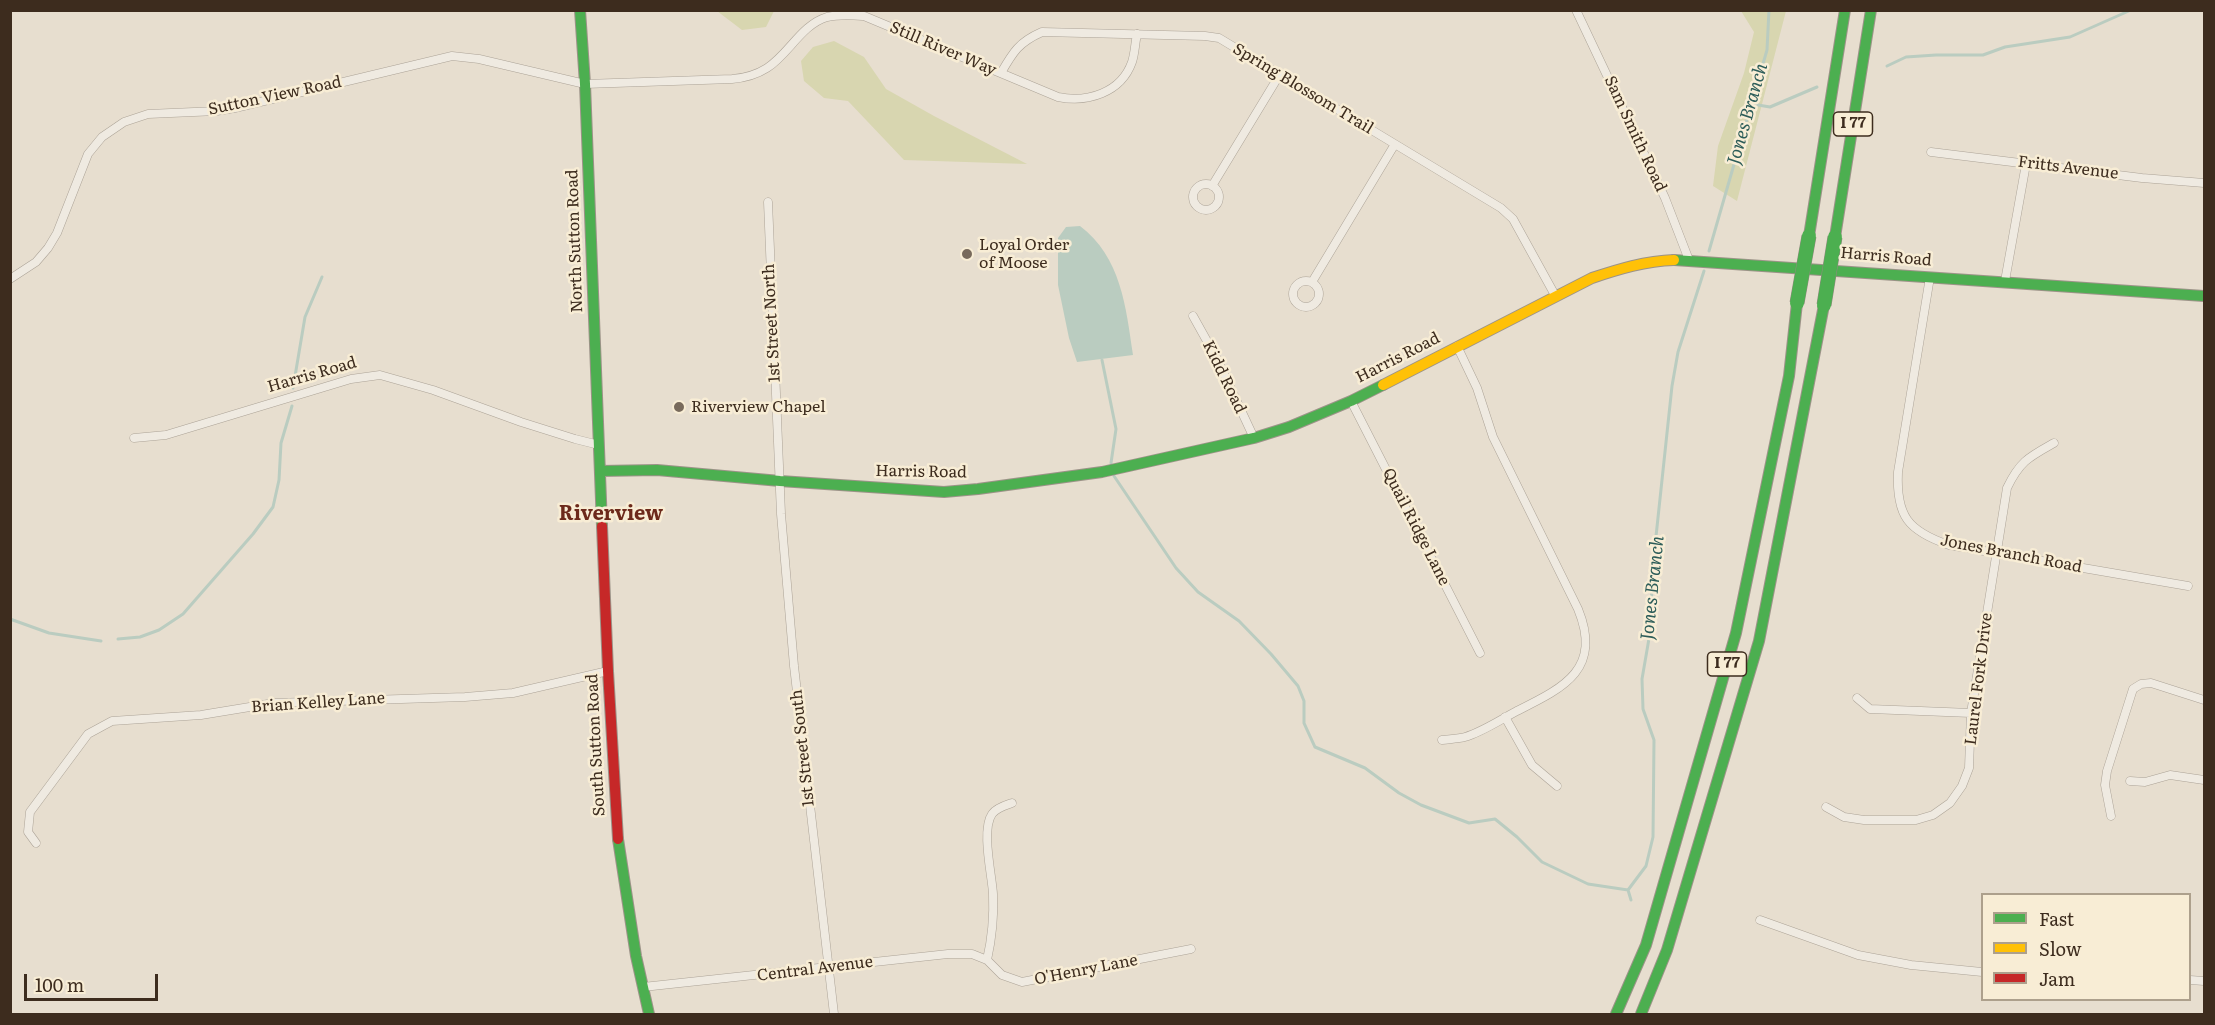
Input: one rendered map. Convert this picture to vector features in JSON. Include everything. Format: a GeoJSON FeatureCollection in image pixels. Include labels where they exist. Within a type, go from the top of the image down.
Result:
{"type":"FeatureCollection","features":[{"type":"Feature","properties":{"kind":"main road","name":"North Sutton Road"},"geometry":{"type":"LineString","coordinates":[[580,10],[600,471]]}},
{"type":"Feature","properties":{"kind":"main road","name":"I 77"},"geometry":{"type":"LineString","coordinates":[[1616,1014],[1646,945],[1736,633],[1789,376],[1797,303],[1845,10]]}},
{"type":"Feature","properties":{"kind":"main road","name":"I 77"},"geometry":{"type":"LineString","coordinates":[[1641,1014],[1667,950],[1759,641],[1824,305],[1871,10]]}},
{"type":"Feature","properties":{"kind":"main road","name":"Harris Road"},"geometry":{"type":"LineString","coordinates":[[600,471],[657,470],[944,492],[1102,472],[1254,438],[1288,427],[1351,401],[1592,278],[1626,267],[1657,261],[1689,260],[1818,267],[2205,296]]}},
{"type":"Feature","properties":{"kind":"main road","name":"South Sutton Road"},"geometry":{"type":"LineString","coordinates":[[600,471],[608,671],[618,838],[649,1014]]}},
{"type":"Feature","properties":{"kind":"street","name":"Sam Smith Road"},"geometry":{"type":"LineString","coordinates":[[1576,10],[1665,198],[1689,260]]}},
{"type":"Feature","properties":{"kind":"street","name":"Still River Way"},"geometry":{"type":"LineString","coordinates":[[585,84],[732,80],[749,77],[768,68],[806,29],[825,18],[842,14],[864,16],[1058,97],[1074,100],[1095,97],[1110,90],[1125,76],[1131,63],[1137,34]]}},
{"type":"Feature","properties":{"kind":"street","name":"Spring Blossom Trail"},"geometry":{"type":"LineString","coordinates":[[1001,73],[1013,51],[1027,39],[1042,32],[1219,38],[1501,208],[1513,219],[1556,297]]}},
{"type":"Feature","properties":{"kind":"street","name":"Sutton View Road"},"geometry":{"type":"LineString","coordinates":[[10,279],[36,262],[52,242],[81,168],[94,145],[113,128],[136,117],[159,113],[217,111],[452,56],[479,59],[585,84]]}},
{"type":"Feature","properties":{"kind":"street"},"geometry":{"type":"LineString","coordinates":[[1212,186],[1280,74]]}},
{"type":"Feature","properties":{"kind":"street"},"geometry":{"type":"LineString","coordinates":[[1312,282],[1395,144]]}},
{"type":"Feature","properties":{"kind":"street","name":"Fritts Avenue"},"geometry":{"type":"LineString","coordinates":[[1931,152],[2205,183]]}},
{"type":"Feature","properties":{"kind":"street"},"geometry":{"type":"LineString","coordinates":[[2005,281],[2026,164]]}},
{"type":"Feature","properties":{"kind":"street","name":"1st Street North"},"geometry":{"type":"LineString","coordinates":[[768,202],[780,481]]}},
{"type":"Feature","properties":{"kind":"street","name":"Jones Branch Road"},"geometry":{"type":"LineString","coordinates":[[1930,277],[1898,472],[1897,491],[1900,506],[1907,521],[1918,532],[1949,545],[2188,586]]}},
{"type":"Feature","properties":{"kind":"street","name":"Kidd Road"},"geometry":{"type":"LineString","coordinates":[[1193,316],[1217,359],[1254,438]]}},
{"type":"Feature","properties":{"kind":"street"},"geometry":{"type":"LineString","coordinates":[[1442,740],[1466,737],[1556,692],[1571,679],[1581,663],[1586,645],[1585,625],[1493,437],[1477,388],[1457,346]]}},
{"type":"Feature","properties":{"kind":"street","name":"Harris Road"},"geometry":{"type":"LineString","coordinates":[[134,438],[166,435],[351,379],[380,375],[433,390],[575,439],[599,445]]}},
{"type":"Feature","properties":{"kind":"street","name":"Quail Ridge Lane"},"geometry":{"type":"LineString","coordinates":[[1351,401],[1480,653]]}},
{"type":"Feature","properties":{"kind":"street","name":"Laurel Fork Drive"},"geometry":{"type":"LineString","coordinates":[[1826,807],[1844,817],[1864,820],[1916,820],[1933,815],[1950,803],[1962,786],[1969,768],[1971,714],[2007,488],[2015,470],[2028,458],[2054,443]]}},
{"type":"Feature","properties":{"kind":"street","name":"1st Street South"},"geometry":{"type":"LineString","coordinates":[[780,481],[794,666],[834,1014]]}},
{"type":"Feature","properties":{"kind":"street","name":"Brian Kelley Lane"},"geometry":{"type":"LineString","coordinates":[[36,843],[28,832],[30,812],[88,735],[112,721],[201,715],[274,703],[503,694],[608,671]]}},
{"type":"Feature","properties":{"kind":"street"},"geometry":{"type":"LineString","coordinates":[[2110,816],[2105,784],[2107,771],[2133,689],[2141,684],[2151,683],[2205,700]]}},
{"type":"Feature","properties":{"kind":"street"},"geometry":{"type":"LineString","coordinates":[[1857,698],[1870,709],[1971,714]]}},
{"type":"Feature","properties":{"kind":"street"},"geometry":{"type":"LineString","coordinates":[[1505,717],[1532,765],[1557,786]]}},
{"type":"Feature","properties":{"kind":"street"},"geometry":{"type":"LineString","coordinates":[[2130,781],[2145,782],[2170,775],[2205,780]]}},
{"type":"Feature","properties":{"kind":"street"},"geometry":{"type":"LineString","coordinates":[[987,960],[993,933],[993,893],[987,831],[992,814],[1012,803]]}},
{"type":"Feature","properties":{"kind":"street"},"geometry":{"type":"LineString","coordinates":[[1760,921],[1858,954],[1911,965],[1981,972]]}},
{"type":"Feature","properties":{"kind":"street","name":"O'Henry Lane"},"geometry":{"type":"LineString","coordinates":[[987,960],[1002,975],[1022,982],[1191,949]]}},
{"type":"Feature","properties":{"kind":"street","name":"Central Avenue"},"geometry":{"type":"LineString","coordinates":[[643,987],[948,954],[972,954],[987,960]]}},
{"type":"Feature","properties":{"kind":"shaded area"},"geometry":{"type":"Polygon","coordinates":[[[717,11],[774,11],[766,27],[742,30],[717,11]]]}},
{"type":"Feature","properties":{"kind":"shaded area"},"geometry":{"type":"Polygon","coordinates":[[[1741,11],[1786,11],[1737,201],[1713,186],[1718,146],[1744,73],[1754,32],[1741,11]]]}},
{"type":"Feature","properties":{"kind":"shaded area"},"geometry":{"type":"Polygon","coordinates":[[[834,41],[864,57],[886,89],[1027,164],[904,160],[848,101],[824,98],[804,81],[801,61],[813,47],[834,41]]]}},
{"type":"Feature","properties":{"kind":"shaded area"},"geometry":{"type":"Polygon","coordinates":[[[1080,226],[1105,252],[1113,268],[1124,301],[1133,355],[1077,362],[1069,338],[1058,285],[1058,238],[1066,227],[1080,226]]]}},
{"type":"Feature","properties":{"kind":"waterway","name":"Jones Branch"},"geometry":{"type":"LineString","coordinates":[[1709,251],[1767,50],[1769,10]]}},
{"type":"Feature","properties":{"kind":"waterway"},"geometry":{"type":"LineString","coordinates":[[1887,66],[1906,57],[1983,55],[2005,47],[2070,37],[2131,10]]}},
{"type":"Feature","properties":{"kind":"waterway"},"geometry":{"type":"LineString","coordinates":[[1752,104],[1770,107],[1817,87]]}},
{"type":"Feature","properties":{"kind":"waterway","name":"Jones Branch"},"geometry":{"type":"LineString","coordinates":[[1628,890],[1646,866],[1653,837],[1654,740],[1643,709],[1642,679],[1651,627],[1652,574],[1672,386],[1678,352],[1704,271]]}},
{"type":"Feature","properties":{"kind":"waterway"},"geometry":{"type":"LineString","coordinates":[[293,388],[305,317],[322,277]]}},
{"type":"Feature","properties":{"kind":"waterway"},"geometry":{"type":"LineString","coordinates":[[1102,360],[1116,429],[1111,463]]}},
{"type":"Feature","properties":{"kind":"waterway"},"geometry":{"type":"LineString","coordinates":[[118,639],[140,637],[159,630],[183,614],[253,534],[273,507],[279,480],[281,443],[292,406]]}},
{"type":"Feature","properties":{"kind":"waterway"},"geometry":{"type":"LineString","coordinates":[[1114,476],[1176,568],[1198,592],[1239,621],[1298,686],[1304,701],[1304,723],[1315,747],[1365,768],[1399,793],[1421,805],[1469,823],[1495,819],[1542,862],[1588,884],[1628,890]]}},
{"type":"Feature","properties":{"kind":"waterway"},"geometry":{"type":"LineString","coordinates":[[10,619],[49,633],[101,641]]}},
{"type":"Feature","properties":{"kind":"waterway","name":"Jones Branch"},"geometry":{"type":"LineString","coordinates":[[1628,890],[1631,900]]}},
{"type":"Feature","properties":{"kind":"traffic: fast"},"geometry":{"type":"LineString","coordinates":[[580,10],[585,84],[602,526]]}},
{"type":"Feature","properties":{"kind":"traffic: fast"},"geometry":{"type":"LineString","coordinates":[[1809,236],[1845,10]]}},
{"type":"Feature","properties":{"kind":"traffic: fast"},"geometry":{"type":"LineString","coordinates":[[1835,237],[1871,10]]}},
{"type":"Feature","properties":{"kind":"traffic: fast"},"geometry":{"type":"LineString","coordinates":[[1797,303],[1809,236]]}},
{"type":"Feature","properties":{"kind":"traffic: fast"},"geometry":{"type":"LineString","coordinates":[[1824,305],[1835,237]]}},
{"type":"Feature","properties":{"kind":"traffic: fast"},"geometry":{"type":"LineString","coordinates":[[1674,260],[2204,296]]}},
{"type":"Feature","properties":{"kind":"traffic: fast"},"geometry":{"type":"LineString","coordinates":[[1616,1014],[1646,945],[1736,633],[1789,376],[1797,303]]}},
{"type":"Feature","properties":{"kind":"traffic: fast"},"geometry":{"type":"LineString","coordinates":[[1641,1014],[1667,950],[1759,641],[1824,305]]}},
{"type":"Feature","properties":{"kind":"traffic: fast"},"geometry":{"type":"LineString","coordinates":[[600,471],[657,470],[944,492],[978,489],[1102,472],[1254,438],[1289,427],[1383,385]]}},
{"type":"Feature","properties":{"kind":"traffic: fast"},"geometry":{"type":"LineString","coordinates":[[618,839],[636,956],[649,1014]]}},
{"type":"Feature","properties":{"kind":"traffic: slow"},"geometry":{"type":"LineString","coordinates":[[1383,385],[1592,278],[1642,264],[1674,260]]}},
{"type":"Feature","properties":{"kind":"traffic: jam"},"geometry":{"type":"LineString","coordinates":[[602,526],[618,839]]}},
{"type":"Feature","properties":{"kind":"place","name":"Loyal Order of Moose"},"geometry":{"type":"Point","coordinates":[967,254]}},
{"type":"Feature","properties":{"kind":"place","name":"Riverview Chapel"},"geometry":{"type":"Point","coordinates":[679,407]}},
{"type":"Feature","properties":{"kind":"district","name":"Riverview"},"geometry":{"type":"Point","coordinates":[611,514]}}]}
